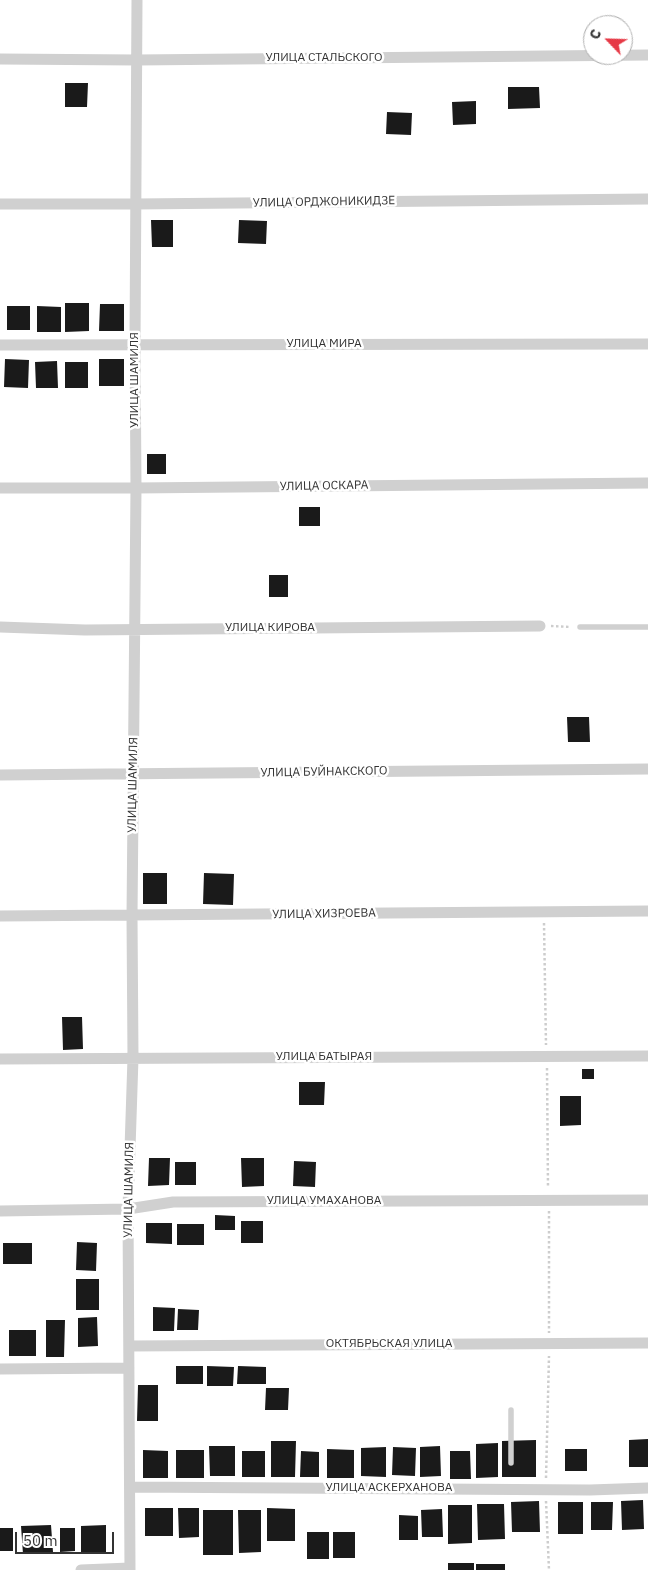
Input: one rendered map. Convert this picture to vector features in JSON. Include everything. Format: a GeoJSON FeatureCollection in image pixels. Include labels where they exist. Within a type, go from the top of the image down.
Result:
{"type":"FeatureCollection","features":[{"type":"Feature","properties":{"kind":"street","name":"УЛИЦА ШАМИЛЯ"},"geometry":{"type":"LineString","coordinates":[[130,1569],[128,1209],[133,1058],[132,916],[136,488],[137,0]]}},
{"type":"Feature","properties":{"kind":"street","name":"УЛИЦА СТАЛЬСКОГО"},"geometry":{"type":"LineString","coordinates":[[0,59],[137,60],[648,56]]}},
{"type":"Feature","properties":{"kind":"street","name":"УЛИЦА ОРДЖОНИКИДЗЕ"},"geometry":{"type":"LineString","coordinates":[[0,204],[648,199]]}},
{"type":"Feature","properties":{"kind":"street","name":"УЛИЦА МИРА"},"geometry":{"type":"LineString","coordinates":[[0,345],[648,344]]}},
{"type":"Feature","properties":{"kind":"street","name":"УЛИЦА ОСКАРА"},"geometry":{"type":"LineString","coordinates":[[0,488],[648,483]]}},
{"type":"Feature","properties":{"kind":"street","name":"УЛИЦА КИРОВА"},"geometry":{"type":"LineString","coordinates":[[0,627],[85,630],[540,626]]}},
{"type":"Feature","properties":{"kind":"street","name":"УЛИЦА БУЙНАКСКОГО"},"geometry":{"type":"LineString","coordinates":[[0,774],[648,769]]}},
{"type":"Feature","properties":{"kind":"street","name":"УЛИЦА ХИЗРОЕВА"},"geometry":{"type":"LineString","coordinates":[[0,916],[648,911]]}},
{"type":"Feature","properties":{"kind":"street","name":"УЛИЦА БАТЫРАЯ"},"geometry":{"type":"LineString","coordinates":[[0,1059],[648,1056]]}},
{"type":"Feature","properties":{"kind":"street","name":"УЛИЦА УМАХАНОВА"},"geometry":{"type":"LineString","coordinates":[[0,1211],[128,1209],[173,1202],[648,1200]]}},
{"type":"Feature","properties":{"kind":"street","name":"ОКТЯБРЬСКАЯ УЛИЦА"},"geometry":{"type":"LineString","coordinates":[[129,1346],[648,1343]]}},
{"type":"Feature","properties":{"kind":"street"},"geometry":{"type":"LineString","coordinates":[[0,1369],[129,1368]]}},
{"type":"Feature","properties":{"kind":"street","name":"УЛИЦА АСКЕРХАНОВА"},"geometry":{"type":"LineString","coordinates":[[131,1487],[648,1488]]}},
{"type":"Feature","properties":{"kind":"street"},"geometry":{"type":"LineString","coordinates":[[81,1570],[130,1569]]}},
{"type":"Feature","properties":{"kind":"lane"},"geometry":{"type":"LineString","coordinates":[[580,628],[648,627]]}},
{"type":"Feature","properties":{"kind":"lane"},"geometry":{"type":"LineString","coordinates":[[511,1463],[512,1410]]}},
{"type":"Feature","properties":{"kind":"path"},"geometry":{"type":"LineString","coordinates":[[540,626],[580,628]]}},
{"type":"Feature","properties":{"kind":"path"},"geometry":{"type":"LineString","coordinates":[[544,912],[549,1200],[546,1489],[549,1570]]}},
{"type":"Feature","properties":{"kind":"building"},"geometry":{"type":"Polygon","coordinates":[[[65,83],[88,83],[87,107],[65,107],[65,83]]]}},
{"type":"Feature","properties":{"kind":"building"},"geometry":{"type":"Polygon","coordinates":[[[508,87],[539,87],[540,108],[508,109],[508,87]]]}},
{"type":"Feature","properties":{"kind":"building"},"geometry":{"type":"Polygon","coordinates":[[[476,101],[476,124],[453,125],[452,102],[476,101]]]}},
{"type":"Feature","properties":{"kind":"building"},"geometry":{"type":"Polygon","coordinates":[[[387,112],[412,113],[411,135],[386,134],[387,112]]]}},
{"type":"Feature","properties":{"kind":"building"},"geometry":{"type":"Polygon","coordinates":[[[151,220],[173,220],[173,247],[152,247],[151,220]]]}},
{"type":"Feature","properties":{"kind":"building"},"geometry":{"type":"Polygon","coordinates":[[[239,220],[267,221],[266,244],[238,243],[239,220]]]}},
{"type":"Feature","properties":{"kind":"building"},"geometry":{"type":"Polygon","coordinates":[[[65,303],[89,303],[89,331],[65,332],[65,303]]]}},
{"type":"Feature","properties":{"kind":"building"},"geometry":{"type":"Polygon","coordinates":[[[100,304],[124,304],[124,331],[99,331],[100,304]]]}},
{"type":"Feature","properties":{"kind":"building"},"geometry":{"type":"Polygon","coordinates":[[[7,306],[30,306],[30,330],[7,330],[7,306]]]}},
{"type":"Feature","properties":{"kind":"building"},"geometry":{"type":"Polygon","coordinates":[[[37,306],[61,307],[61,332],[37,332],[37,306]]]}},
{"type":"Feature","properties":{"kind":"building"},"geometry":{"type":"Polygon","coordinates":[[[5,359],[29,360],[28,388],[4,387],[5,359]]]}},
{"type":"Feature","properties":{"kind":"building"},"geometry":{"type":"Polygon","coordinates":[[[99,359],[124,359],[124,386],[99,386],[99,359]]]}},
{"type":"Feature","properties":{"kind":"building"},"geometry":{"type":"Polygon","coordinates":[[[57,361],[58,388],[36,388],[35,362],[57,361]]]}},
{"type":"Feature","properties":{"kind":"building"},"geometry":{"type":"Polygon","coordinates":[[[65,362],[88,362],[88,388],[65,388],[65,362]]]}},
{"type":"Feature","properties":{"kind":"building"},"geometry":{"type":"Polygon","coordinates":[[[147,454],[166,454],[166,474],[147,474],[147,454]]]}},
{"type":"Feature","properties":{"kind":"building"},"geometry":{"type":"Polygon","coordinates":[[[299,507],[320,507],[320,526],[299,526],[299,507]]]}},
{"type":"Feature","properties":{"kind":"building"},"geometry":{"type":"Polygon","coordinates":[[[269,575],[288,575],[288,597],[269,597],[269,575]]]}},
{"type":"Feature","properties":{"kind":"building"},"geometry":{"type":"Polygon","coordinates":[[[567,717],[589,717],[590,742],[568,742],[567,717]]]}},
{"type":"Feature","properties":{"kind":"building"},"geometry":{"type":"Polygon","coordinates":[[[143,873],[167,873],[167,904],[143,904],[143,873]]]}},
{"type":"Feature","properties":{"kind":"building"},"geometry":{"type":"Polygon","coordinates":[[[204,873],[234,874],[233,905],[203,904],[204,873]]]}},
{"type":"Feature","properties":{"kind":"building"},"geometry":{"type":"Polygon","coordinates":[[[62,1017],[82,1017],[83,1049],[63,1050],[62,1017]]]}},
{"type":"Feature","properties":{"kind":"building"},"geometry":{"type":"Polygon","coordinates":[[[582,1069],[594,1069],[594,1079],[582,1079],[582,1069]]]}},
{"type":"Feature","properties":{"kind":"building"},"geometry":{"type":"Polygon","coordinates":[[[299,1082],[325,1082],[324,1105],[299,1105],[299,1082]]]}},
{"type":"Feature","properties":{"kind":"building"},"geometry":{"type":"Polygon","coordinates":[[[560,1096],[581,1096],[581,1125],[560,1126],[560,1096]]]}},
{"type":"Feature","properties":{"kind":"building"},"geometry":{"type":"Polygon","coordinates":[[[149,1158],[170,1158],[169,1185],[148,1186],[149,1158]]]}},
{"type":"Feature","properties":{"kind":"building"},"geometry":{"type":"Polygon","coordinates":[[[241,1158],[264,1158],[264,1186],[242,1187],[241,1158]]]}},
{"type":"Feature","properties":{"kind":"building"},"geometry":{"type":"Polygon","coordinates":[[[294,1161],[316,1162],[315,1187],[293,1186],[294,1161]]]}},
{"type":"Feature","properties":{"kind":"building"},"geometry":{"type":"Polygon","coordinates":[[[175,1162],[196,1162],[196,1185],[175,1185],[175,1162]]]}},
{"type":"Feature","properties":{"kind":"building"},"geometry":{"type":"Polygon","coordinates":[[[215,1215],[235,1216],[235,1230],[215,1230],[215,1215]]]}},
{"type":"Feature","properties":{"kind":"building"},"geometry":{"type":"Polygon","coordinates":[[[241,1221],[263,1221],[263,1243],[241,1243],[241,1221]]]}},
{"type":"Feature","properties":{"kind":"building"},"geometry":{"type":"Polygon","coordinates":[[[146,1223],[172,1223],[172,1244],[146,1243],[146,1223]]]}},
{"type":"Feature","properties":{"kind":"building"},"geometry":{"type":"Polygon","coordinates":[[[177,1224],[204,1224],[204,1245],[177,1245],[177,1224]]]}},
{"type":"Feature","properties":{"kind":"building"},"geometry":{"type":"Polygon","coordinates":[[[77,1242],[97,1243],[96,1271],[76,1270],[77,1242]]]}},
{"type":"Feature","properties":{"kind":"building"},"geometry":{"type":"Polygon","coordinates":[[[3,1243],[32,1243],[32,1264],[3,1264],[3,1243]]]}},
{"type":"Feature","properties":{"kind":"building"},"geometry":{"type":"Polygon","coordinates":[[[76,1279],[99,1279],[99,1310],[76,1310],[76,1279]]]}},
{"type":"Feature","properties":{"kind":"building"},"geometry":{"type":"Polygon","coordinates":[[[153,1307],[175,1308],[174,1331],[153,1331],[153,1307]]]}},
{"type":"Feature","properties":{"kind":"building"},"geometry":{"type":"Polygon","coordinates":[[[178,1309],[199,1310],[198,1330],[177,1330],[178,1309]]]}},
{"type":"Feature","properties":{"kind":"building"},"geometry":{"type":"Polygon","coordinates":[[[97,1317],[98,1346],[78,1347],[78,1318],[97,1317]]]}},
{"type":"Feature","properties":{"kind":"building"},"geometry":{"type":"Polygon","coordinates":[[[46,1320],[65,1320],[64,1357],[46,1357],[46,1320]]]}},
{"type":"Feature","properties":{"kind":"building"},"geometry":{"type":"Polygon","coordinates":[[[9,1330],[36,1330],[36,1356],[9,1356],[9,1330]]]}},
{"type":"Feature","properties":{"kind":"building"},"geometry":{"type":"Polygon","coordinates":[[[176,1366],[203,1366],[203,1384],[176,1384],[176,1366]]]}},
{"type":"Feature","properties":{"kind":"building"},"geometry":{"type":"Polygon","coordinates":[[[207,1366],[234,1367],[233,1386],[207,1386],[207,1366]]]}},
{"type":"Feature","properties":{"kind":"building"},"geometry":{"type":"Polygon","coordinates":[[[238,1366],[266,1367],[266,1384],[237,1384],[238,1366]]]}},
{"type":"Feature","properties":{"kind":"building"},"geometry":{"type":"Polygon","coordinates":[[[138,1385],[158,1385],[158,1421],[137,1421],[138,1385]]]}},
{"type":"Feature","properties":{"kind":"building"},"geometry":{"type":"Polygon","coordinates":[[[266,1388],[289,1388],[288,1410],[265,1410],[266,1388]]]}},
{"type":"Feature","properties":{"kind":"building"},"geometry":{"type":"Polygon","coordinates":[[[648,1439],[648,1467],[629,1467],[629,1440],[648,1439]]]}},
{"type":"Feature","properties":{"kind":"building"},"geometry":{"type":"Polygon","coordinates":[[[536,1440],[536,1477],[502,1477],[502,1441],[536,1440]]]}},
{"type":"Feature","properties":{"kind":"building"},"geometry":{"type":"Polygon","coordinates":[[[271,1441],[296,1441],[295,1477],[271,1477],[271,1441]]]}},
{"type":"Feature","properties":{"kind":"building"},"geometry":{"type":"Polygon","coordinates":[[[498,1443],[498,1477],[476,1478],[476,1444],[498,1443]]]}},
{"type":"Feature","properties":{"kind":"building"},"geometry":{"type":"Polygon","coordinates":[[[209,1446],[235,1446],[235,1476],[210,1476],[209,1446]]]}},
{"type":"Feature","properties":{"kind":"building"},"geometry":{"type":"Polygon","coordinates":[[[440,1446],[441,1476],[420,1477],[420,1447],[440,1446]]]}},
{"type":"Feature","properties":{"kind":"building"},"geometry":{"type":"Polygon","coordinates":[[[386,1447],[386,1477],[361,1476],[361,1448],[386,1447]]]}},
{"type":"Feature","properties":{"kind":"building"},"geometry":{"type":"Polygon","coordinates":[[[393,1447],[416,1448],[415,1476],[392,1475],[393,1447]]]}},
{"type":"Feature","properties":{"kind":"building"},"geometry":{"type":"Polygon","coordinates":[[[327,1449],[354,1450],[354,1478],[327,1478],[327,1449]]]}},
{"type":"Feature","properties":{"kind":"building"},"geometry":{"type":"Polygon","coordinates":[[[565,1449],[587,1449],[587,1471],[565,1471],[565,1449]]]}},
{"type":"Feature","properties":{"kind":"building"},"geometry":{"type":"Polygon","coordinates":[[[143,1450],[168,1451],[168,1478],[143,1478],[143,1450]]]}},
{"type":"Feature","properties":{"kind":"building"},"geometry":{"type":"Polygon","coordinates":[[[176,1450],[204,1450],[204,1478],[176,1478],[176,1450]]]}},
{"type":"Feature","properties":{"kind":"building"},"geometry":{"type":"Polygon","coordinates":[[[242,1451],[265,1451],[265,1477],[242,1477],[242,1451]]]}},
{"type":"Feature","properties":{"kind":"building"},"geometry":{"type":"Polygon","coordinates":[[[301,1451],[319,1452],[319,1477],[300,1477],[301,1451]]]}},
{"type":"Feature","properties":{"kind":"building"},"geometry":{"type":"Polygon","coordinates":[[[450,1451],[470,1451],[471,1479],[450,1479],[450,1451]]]}},
{"type":"Feature","properties":{"kind":"building"},"geometry":{"type":"Polygon","coordinates":[[[643,1500],[644,1529],[622,1530],[621,1501],[643,1500]]]}},
{"type":"Feature","properties":{"kind":"building"},"geometry":{"type":"Polygon","coordinates":[[[539,1501],[540,1532],[512,1532],[511,1502],[539,1501]]]}},
{"type":"Feature","properties":{"kind":"building"},"geometry":{"type":"Polygon","coordinates":[[[558,1502],[583,1502],[583,1534],[558,1534],[558,1502]]]}},
{"type":"Feature","properties":{"kind":"building"},"geometry":{"type":"Polygon","coordinates":[[[591,1502],[613,1502],[612,1530],[591,1530],[591,1502]]]}},
{"type":"Feature","properties":{"kind":"building"},"geometry":{"type":"Polygon","coordinates":[[[477,1504],[504,1504],[505,1539],[478,1540],[477,1504]]]}},
{"type":"Feature","properties":{"kind":"building"},"geometry":{"type":"Polygon","coordinates":[[[448,1505],[472,1505],[472,1543],[448,1544],[448,1505]]]}},
{"type":"Feature","properties":{"kind":"building"},"geometry":{"type":"Polygon","coordinates":[[[145,1508],[173,1508],[173,1536],[145,1536],[145,1508]]]}},
{"type":"Feature","properties":{"kind":"building"},"geometry":{"type":"Polygon","coordinates":[[[178,1508],[199,1508],[199,1537],[179,1538],[178,1508]]]}},
{"type":"Feature","properties":{"kind":"building"},"geometry":{"type":"Polygon","coordinates":[[[267,1508],[295,1509],[295,1541],[267,1541],[267,1508]]]}},
{"type":"Feature","properties":{"kind":"building"},"geometry":{"type":"Polygon","coordinates":[[[442,1509],[443,1537],[422,1537],[421,1510],[442,1509]]]}},
{"type":"Feature","properties":{"kind":"building"},"geometry":{"type":"Polygon","coordinates":[[[203,1510],[233,1510],[233,1555],[203,1555],[203,1510]]]}},
{"type":"Feature","properties":{"kind":"building"},"geometry":{"type":"Polygon","coordinates":[[[238,1510],[261,1510],[261,1552],[239,1553],[238,1510]]]}},
{"type":"Feature","properties":{"kind":"building"},"geometry":{"type":"Polygon","coordinates":[[[399,1515],[418,1516],[418,1540],[399,1540],[399,1515]]]}},
{"type":"Feature","properties":{"kind":"building"},"geometry":{"type":"Polygon","coordinates":[[[51,1525],[53,1552],[23,1554],[21,1526],[51,1525]]]}},
{"type":"Feature","properties":{"kind":"building"},"geometry":{"type":"Polygon","coordinates":[[[106,1525],[106,1552],[81,1552],[81,1526],[106,1525]]]}},
{"type":"Feature","properties":{"kind":"building"},"geometry":{"type":"Polygon","coordinates":[[[0,1528],[13,1528],[13,1551],[0,1551],[0,1528]]]}},
{"type":"Feature","properties":{"kind":"building"},"geometry":{"type":"Polygon","coordinates":[[[60,1528],[75,1528],[75,1551],[60,1552],[60,1528]]]}},
{"type":"Feature","properties":{"kind":"building"},"geometry":{"type":"Polygon","coordinates":[[[307,1532],[329,1532],[329,1559],[307,1559],[307,1532]]]}},
{"type":"Feature","properties":{"kind":"building"},"geometry":{"type":"Polygon","coordinates":[[[333,1532],[355,1532],[355,1558],[333,1558],[333,1532]]]}},
{"type":"Feature","properties":{"kind":"building"},"geometry":{"type":"Polygon","coordinates":[[[448,1563],[474,1563],[474,1570],[448,1570],[448,1563]]]}},
{"type":"Feature","properties":{"kind":"building"},"geometry":{"type":"Polygon","coordinates":[[[476,1564],[505,1564],[505,1570],[476,1570],[476,1564]]]}}]}
